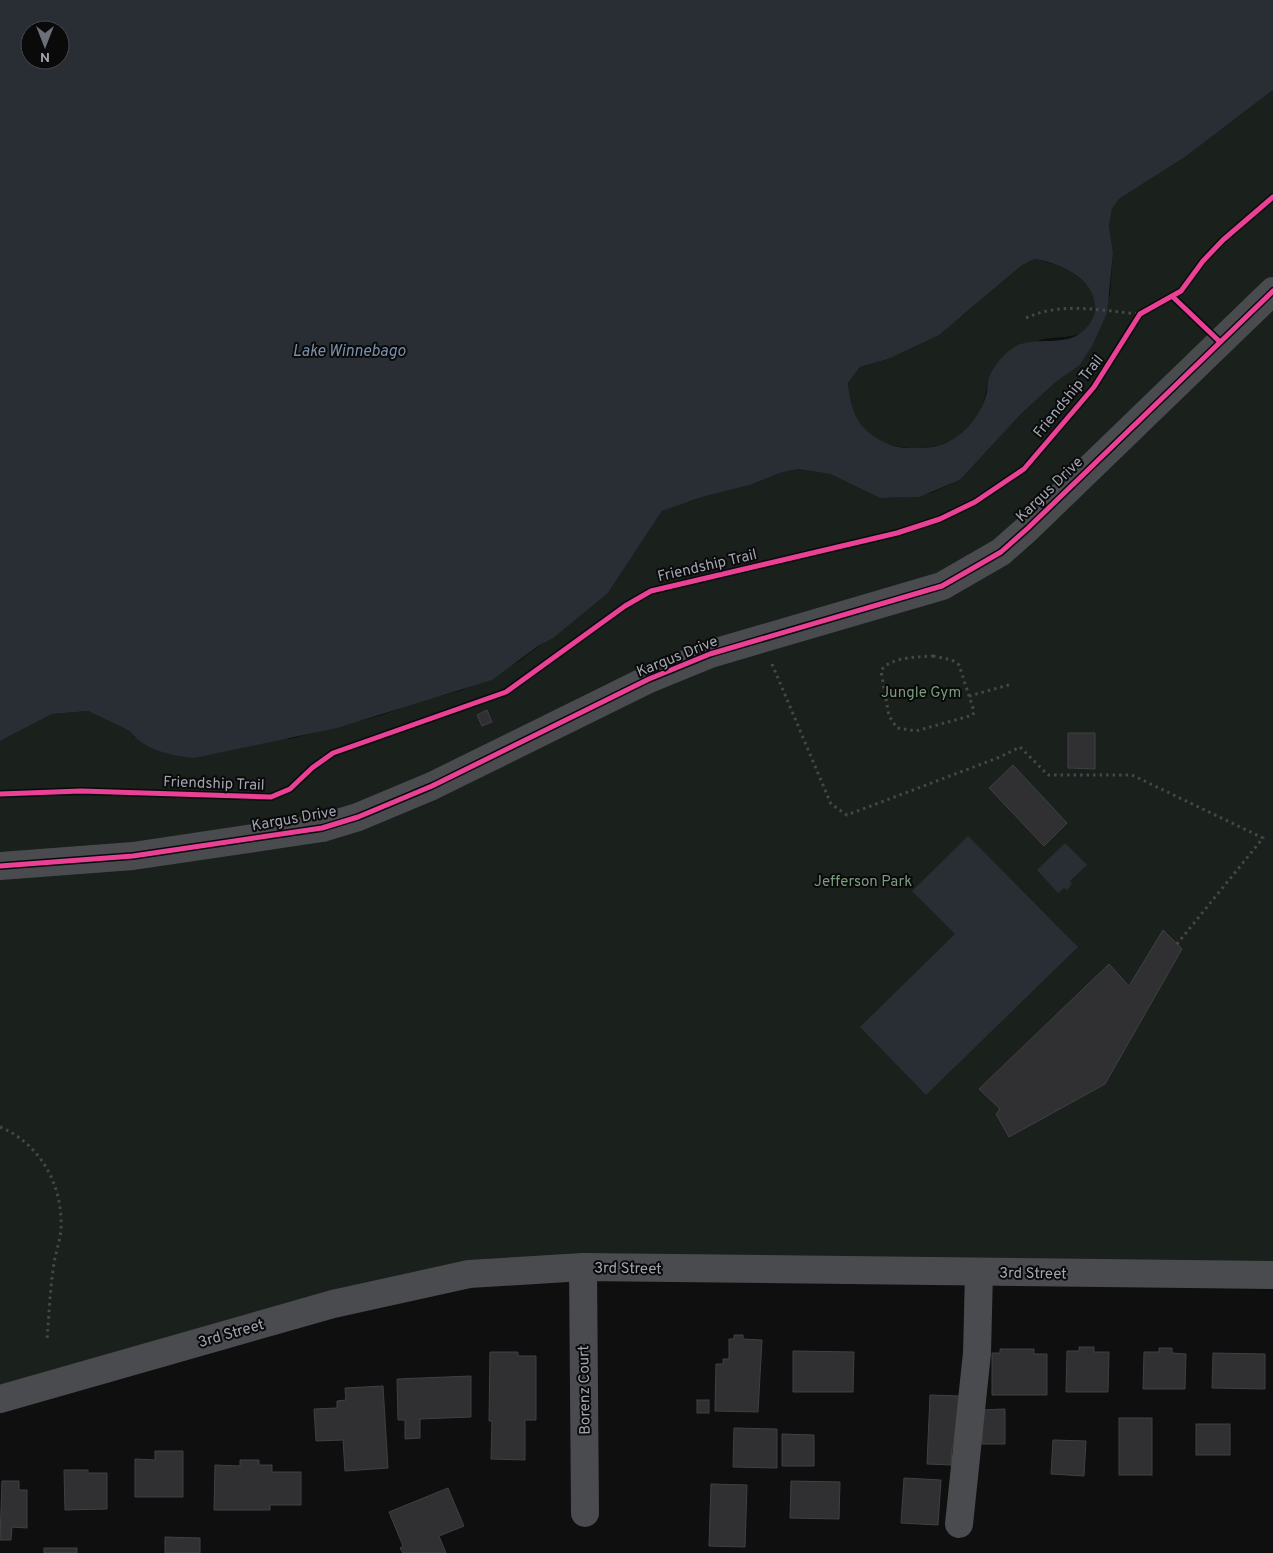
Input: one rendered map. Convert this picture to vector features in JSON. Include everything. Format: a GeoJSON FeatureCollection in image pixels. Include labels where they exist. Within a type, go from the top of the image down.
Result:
{"type":"FeatureCollection","features":[{"type":"Feature","properties":{"kind":"street","name":"Kargus Drive"},"geometry":{"type":"LineString","coordinates":[[0,866],[133,856],[322,828],[358,817],[432,786],[649,679],[710,654],[942,586],[1001,552],[1273,291]]}},
{"type":"Feature","properties":{"kind":"street","name":"3rd Street"},"geometry":{"type":"LineString","coordinates":[[0,1400],[333,1304],[469,1274],[583,1267],[1273,1275]]}},
{"type":"Feature","properties":{"kind":"street","name":"Borenz Court"},"geometry":{"type":"LineString","coordinates":[[583,1267],[585,1513]]}},
{"type":"Feature","properties":{"kind":"street"},"geometry":{"type":"LineString","coordinates":[[959,1524],[976,1362],[979,1272]]}},
{"type":"Feature","properties":{"kind":"path"},"geometry":{"type":"LineString","coordinates":[[1026,318],[1060,308],[1086,308],[1140,314],[1149,310]]}},
{"type":"Feature","properties":{"kind":"path"},"geometry":{"type":"LineString","coordinates":[[1136,322],[1140,314]]}},
{"type":"Feature","properties":{"kind":"path"},"geometry":{"type":"LineString","coordinates":[[762,638],[831,804],[847,815],[1000,757],[1020,746],[1048,775],[1132,775],[1263,838],[1177,944]]}},
{"type":"Feature","properties":{"kind":"path"},"geometry":{"type":"LineString","coordinates":[[933,656],[952,660],[959,665],[969,696],[974,711],[973,714],[916,732],[897,728],[889,716],[881,671],[884,666],[919,657],[933,656]]}},
{"type":"Feature","properties":{"kind":"path"},"geometry":{"type":"LineString","coordinates":[[969,696],[1012,684]]}},
{"type":"Feature","properties":{"kind":"path"},"geometry":{"type":"LineString","coordinates":[[0,1127],[11,1132],[34,1150],[42,1161],[59,1196],[61,1232],[54,1262],[47,1340]]}},
{"type":"Feature","properties":{"kind":"green space","name":"Jefferson Park"},"geometry":{"type":"Polygon","coordinates":[[[1273,90],[1273,1268],[524,1261],[0,1388],[0,741],[52,714],[88,711],[131,731],[134,737],[290,739],[379,716],[418,702],[463,690],[518,662],[608,593],[662,511],[702,497],[750,485],[780,473],[798,469],[830,474],[880,498],[898,498],[931,493],[960,480],[1022,413],[1057,381],[1079,366],[1110,294],[1113,253],[1109,226],[1112,209],[1119,199],[1185,157],[1273,90]]]}},
{"type":"Feature","properties":{"kind":"green space"},"geometry":{"type":"Polygon","coordinates":[[[1034,259],[1064,268],[1077,276],[1090,289],[1094,298],[1095,311],[1087,329],[1073,336],[1040,340],[1022,352],[988,380],[983,403],[977,417],[968,429],[948,442],[932,447],[898,447],[882,442],[868,433],[858,421],[849,398],[848,383],[860,367],[888,359],[963,315],[1021,266],[1034,259]]]}},
{"type":"Feature","properties":{"kind":"water","name":"Lake Winnebago"},"geometry":{"type":"Polygon","coordinates":[[[0,0],[1273,0],[1273,90],[1185,157],[1119,199],[1112,209],[1109,226],[1113,253],[1107,313],[1092,346],[1079,366],[1057,381],[1022,413],[960,480],[919,497],[880,498],[830,474],[798,469],[780,473],[750,485],[702,497],[662,511],[608,593],[553,638],[538,646],[492,680],[337,728],[194,758],[159,751],[143,743],[130,731],[88,711],[52,714],[0,741],[0,0]],[[1034,259],[1021,266],[939,335],[888,359],[860,367],[848,383],[851,403],[862,426],[876,438],[900,447],[923,448],[945,443],[963,432],[977,416],[986,396],[991,372],[1010,350],[1025,343],[1068,339],[1083,331],[1093,318],[1095,310],[1094,299],[1090,290],[1084,281],[1075,274],[1044,261],[1034,259]]]}},
{"type":"Feature","properties":{"kind":"water"},"geometry":{"type":"Polygon","coordinates":[[[968,836],[1078,947],[926,1095],[860,1027],[955,934],[912,891],[968,836]]]}},
{"type":"Feature","properties":{"kind":"water"},"geometry":{"type":"Polygon","coordinates":[[[1065,843],[1087,865],[1070,881],[1072,884],[1067,890],[1064,888],[1058,893],[1037,870],[1065,843]]]}},
{"type":"Feature","properties":{"kind":"building"},"geometry":{"type":"Polygon","coordinates":[[[487,710],[492,722],[482,726],[477,715],[487,710]]]}},
{"type":"Feature","properties":{"kind":"building"},"geometry":{"type":"Polygon","coordinates":[[[1068,733],[1095,733],[1095,769],[1068,768],[1068,733]]]}},
{"type":"Feature","properties":{"kind":"building"},"geometry":{"type":"Polygon","coordinates":[[[1013,765],[1067,823],[1044,846],[989,788],[1013,765]]]}},
{"type":"Feature","properties":{"kind":"building"},"geometry":{"type":"Polygon","coordinates":[[[1163,930],[1182,949],[1105,1084],[1009,1137],[996,1114],[1000,1109],[979,1089],[1109,964],[1129,986],[1163,930]]]}},
{"type":"Feature","properties":{"kind":"building"},"geometry":{"type":"Polygon","coordinates":[[[734,1335],[743,1335],[743,1339],[762,1340],[758,1412],[715,1411],[716,1364],[723,1364],[723,1359],[729,1359],[729,1339],[734,1339],[734,1335]]]}},
{"type":"Feature","properties":{"kind":"building"},"geometry":{"type":"Polygon","coordinates":[[[1079,1347],[1094,1347],[1094,1352],[1109,1352],[1108,1392],[1066,1392],[1067,1351],[1079,1351],[1079,1347]]]}},
{"type":"Feature","properties":{"kind":"building"},"geometry":{"type":"Polygon","coordinates":[[[1159,1348],[1172,1348],[1172,1353],[1186,1354],[1185,1389],[1143,1389],[1144,1352],[1159,1352],[1159,1348]]]}},
{"type":"Feature","properties":{"kind":"building"},"geometry":{"type":"Polygon","coordinates":[[[1000,1349],[1034,1349],[1034,1354],[1047,1354],[1047,1395],[992,1395],[992,1353],[1000,1353],[1000,1349]]]}},
{"type":"Feature","properties":{"kind":"building"},"geometry":{"type":"Polygon","coordinates":[[[793,1351],[854,1352],[853,1392],[793,1392],[793,1351]]]}},
{"type":"Feature","properties":{"kind":"building"},"geometry":{"type":"Polygon","coordinates":[[[490,1352],[518,1352],[518,1356],[536,1356],[536,1420],[525,1420],[525,1460],[491,1459],[492,1421],[489,1421],[490,1352]]]}},
{"type":"Feature","properties":{"kind":"building"},"geometry":{"type":"Polygon","coordinates":[[[1213,1353],[1265,1354],[1265,1389],[1212,1388],[1213,1353]]]}},
{"type":"Feature","properties":{"kind":"building"},"geometry":{"type":"Polygon","coordinates":[[[471,1376],[471,1417],[420,1419],[420,1438],[405,1439],[405,1420],[398,1420],[397,1379],[471,1376]]]}},
{"type":"Feature","properties":{"kind":"building"},"geometry":{"type":"Polygon","coordinates":[[[383,1386],[388,1468],[345,1471],[343,1440],[316,1441],[314,1409],[337,1408],[337,1401],[346,1400],[345,1388],[383,1386]]]}},
{"type":"Feature","properties":{"kind":"building"},"geometry":{"type":"Polygon","coordinates":[[[930,1395],[960,1396],[958,1448],[952,1448],[951,1465],[927,1464],[930,1395]]]}},
{"type":"Feature","properties":{"kind":"building"},"geometry":{"type":"Polygon","coordinates":[[[697,1400],[709,1400],[709,1413],[697,1413],[697,1400]]]}},
{"type":"Feature","properties":{"kind":"building"},"geometry":{"type":"Polygon","coordinates":[[[1005,1409],[1005,1444],[982,1444],[981,1410],[1005,1409]]]}},
{"type":"Feature","properties":{"kind":"building"},"geometry":{"type":"Polygon","coordinates":[[[1119,1418],[1152,1418],[1152,1475],[1119,1475],[1119,1418]]]}},
{"type":"Feature","properties":{"kind":"building"},"geometry":{"type":"Polygon","coordinates":[[[1196,1424],[1230,1424],[1230,1455],[1196,1455],[1196,1424]]]}},
{"type":"Feature","properties":{"kind":"building"},"geometry":{"type":"Polygon","coordinates":[[[734,1428],[777,1429],[777,1468],[733,1467],[734,1428]]]}},
{"type":"Feature","properties":{"kind":"building"},"geometry":{"type":"Polygon","coordinates":[[[782,1434],[814,1435],[814,1466],[782,1466],[782,1434]]]}},
{"type":"Feature","properties":{"kind":"building"},"geometry":{"type":"Polygon","coordinates":[[[1053,1440],[1086,1441],[1084,1476],[1051,1474],[1053,1440]]]}},
{"type":"Feature","properties":{"kind":"building"},"geometry":{"type":"Polygon","coordinates":[[[155,1451],[183,1451],[183,1497],[135,1497],[135,1459],[155,1460],[155,1451]]]}},
{"type":"Feature","properties":{"kind":"building"},"geometry":{"type":"Polygon","coordinates":[[[240,1460],[259,1460],[259,1465],[272,1465],[272,1472],[301,1472],[301,1505],[270,1505],[270,1510],[214,1510],[215,1465],[240,1466],[240,1460]]]}},
{"type":"Feature","properties":{"kind":"building"},"geometry":{"type":"Polygon","coordinates":[[[64,1470],[88,1470],[88,1473],[107,1473],[107,1509],[65,1510],[64,1470]]]}},
{"type":"Feature","properties":{"kind":"building"},"geometry":{"type":"Polygon","coordinates":[[[904,1478],[941,1480],[938,1525],[901,1523],[904,1478]]]}},
{"type":"Feature","properties":{"kind":"building"},"geometry":{"type":"Polygon","coordinates":[[[2,1481],[19,1481],[19,1490],[27,1490],[27,1528],[12,1527],[11,1540],[0,1540],[2,1481]]]}},
{"type":"Feature","properties":{"kind":"building"},"geometry":{"type":"Polygon","coordinates":[[[791,1481],[840,1482],[839,1519],[790,1518],[791,1481]]]}},
{"type":"Feature","properties":{"kind":"building"},"geometry":{"type":"Polygon","coordinates":[[[711,1484],[747,1485],[745,1547],[709,1546],[711,1484]]]}},
{"type":"Feature","properties":{"kind":"building"},"geometry":{"type":"Polygon","coordinates":[[[448,1488],[464,1526],[439,1536],[446,1553],[403,1553],[400,1548],[403,1546],[389,1512],[448,1488]]]}},
{"type":"Feature","properties":{"kind":"building"},"geometry":{"type":"Polygon","coordinates":[[[165,1537],[200,1538],[200,1553],[165,1553],[165,1537]]]}},
{"type":"Feature","properties":{"kind":"building"},"geometry":{"type":"Polygon","coordinates":[[[44,1548],[77,1548],[77,1553],[44,1553],[44,1548]]]}},
{"type":"Feature","properties":{"kind":"cycle path","name":"Friendship Trail"},"geometry":{"type":"LineString","coordinates":[[0,794],[81,791],[271,797],[290,789],[312,768],[333,753],[506,692],[625,606],[651,591],[897,533],[940,519],[975,502],[1024,469],[1094,387],[1140,314],[1181,291],[1203,261],[1223,240],[1273,197]]}},
{"type":"Feature","properties":{"kind":"cycle path"},"geometry":{"type":"LineString","coordinates":[[0,866],[133,856],[322,828],[358,817],[432,786],[649,679],[710,654],[942,586],[1001,552],[1028,528],[1273,291]]}},
{"type":"Feature","properties":{"kind":"cycle path"},"geometry":{"type":"LineString","coordinates":[[1173,297],[1219,341]]}},
{"type":"Feature","properties":{"kind":"park label","name":"Jungle Gym"},"geometry":{"type":"Point","coordinates":[921,692]}}]}
